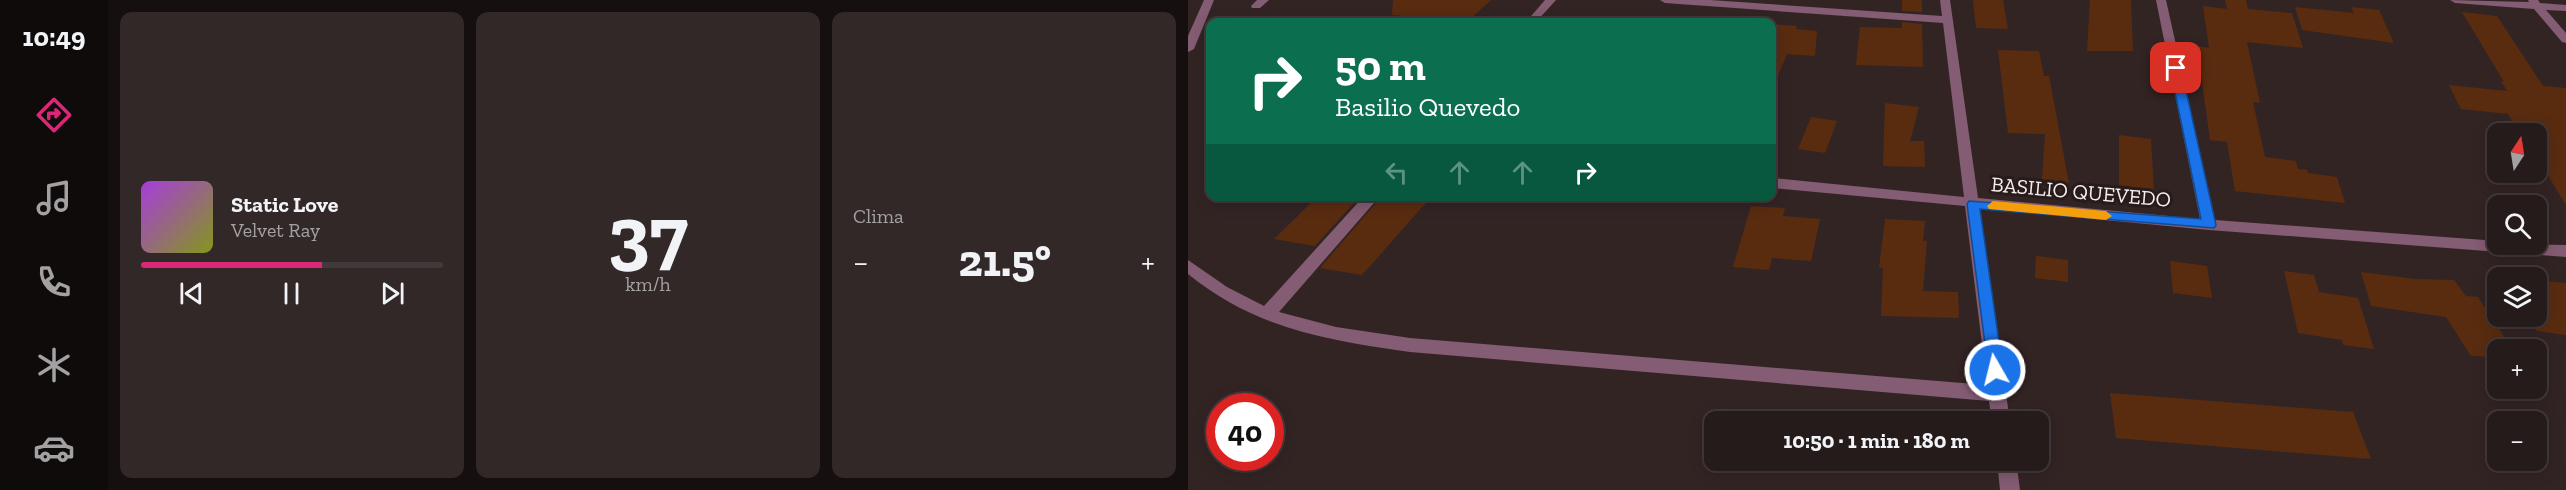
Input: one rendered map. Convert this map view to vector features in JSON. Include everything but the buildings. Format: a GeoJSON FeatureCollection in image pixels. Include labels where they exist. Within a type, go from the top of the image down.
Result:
{"type":"FeatureCollection","features":[{"type":"Feature","properties":{"kind":"street"},"geometry":{"type":"LineString","coordinates":[[1188,49],[1209,0]]}},
{"type":"Feature","properties":{"kind":"street"},"geometry":{"type":"LineString","coordinates":[[1535,18],[1551,0]]}},
{"type":"Feature","properties":{"kind":"street"},"geometry":{"type":"LineString","coordinates":[[1665,0],[1948,20]]}},
{"type":"Feature","properties":{"kind":"street"},"geometry":{"type":"LineString","coordinates":[[1945,0],[2000,411]]}},
{"type":"Feature","properties":{"kind":"street"},"geometry":{"type":"LineString","coordinates":[[2161,0],[2209,225]]}},
{"type":"Feature","properties":{"kind":"street"},"geometry":{"type":"LineString","coordinates":[[2455,0],[2535,3],[2566,8]]}},
{"type":"Feature","properties":{"kind":"street"},"geometry":{"type":"LineString","coordinates":[[2535,3],[2566,40]]}},
{"type":"Feature","properties":{"kind":"street","name":"BASILIO QUEVEDO"},"geometry":{"type":"LineString","coordinates":[[1776,183],[2209,225],[2566,251]]}},
{"type":"Feature","properties":{"kind":"street"},"geometry":{"type":"LineString","coordinates":[[1266,315],[1369,201]]}},
{"type":"Feature","properties":{"kind":"street"},"geometry":{"type":"LineString","coordinates":[[1188,266],[1221,292],[1266,315],[1332,334],[1410,345],[1998,394]]}},
{"type":"Feature","properties":{"kind":"street"},"geometry":{"type":"LineString","coordinates":[[2007,471],[2010,490]]}},
{"type":"Feature","properties":{"kind":"slow traffic"},"geometry":{"type":"LineString","coordinates":[[1993,206],[2106,216]]}},
{"type":"Feature","properties":{"kind":"route"},"geometry":{"type":"LineString","coordinates":[[1995,370],[1973,204],[2209,225],[2176,68]]}}]}
